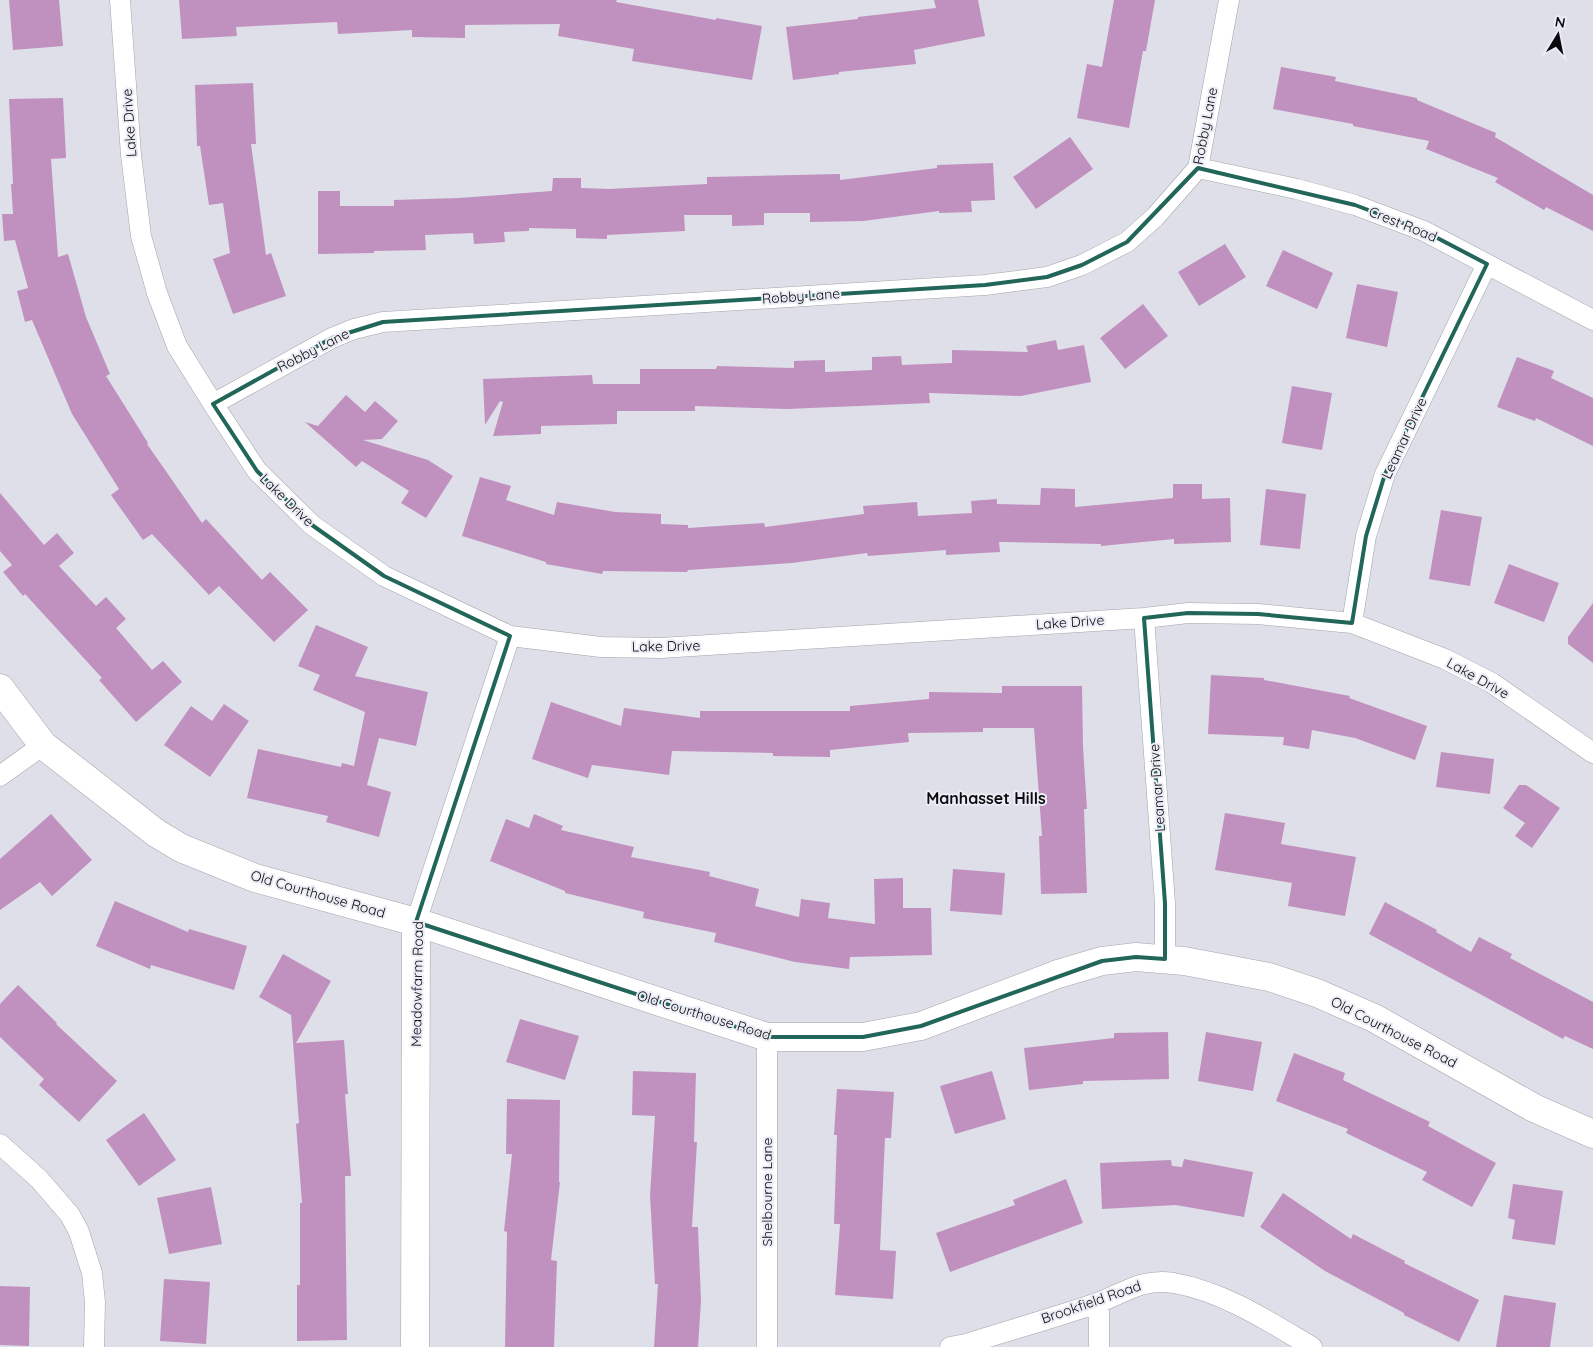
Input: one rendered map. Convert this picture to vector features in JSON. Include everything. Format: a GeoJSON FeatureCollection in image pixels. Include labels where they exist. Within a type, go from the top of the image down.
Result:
{"type":"FeatureCollection","features":[{"type":"Feature","properties":{"kind":"street","name":"Lake Drive"},"geometry":{"type":"LineString","coordinates":[[120,0],[131,155],[141,236],[157,294],[177,346],[257,471],[312,525],[384,576],[510,636],[601,646],[661,648],[1144,618],[1188,613],[1258,614],[1352,623],[1445,659],[1492,682],[1593,753]]}},
{"type":"Feature","properties":{"kind":"street","name":"Robby Lane"},"geometry":{"type":"LineString","coordinates":[[213,404],[332,338],[354,329],[383,322],[985,285],[1047,277],[1082,265],[1128,242],[1155,217],[1198,168],[1229,0]]}},
{"type":"Feature","properties":{"kind":"street","name":"Crest Road"},"geometry":{"type":"LineString","coordinates":[[1198,168],[1297,189],[1355,205],[1424,231],[1593,320]]}},
{"type":"Feature","properties":{"kind":"street","name":"Leamar Drive"},"geometry":{"type":"LineString","coordinates":[[1352,623],[1366,536],[1386,474],[1487,264]]}},
{"type":"Feature","properties":{"kind":"street","name":"Leamar Drive"},"geometry":{"type":"LineString","coordinates":[[1144,618],[1165,903],[1165,959]]}},
{"type":"Feature","properties":{"kind":"street","name":"Meadowfarm Road"},"geometry":{"type":"LineString","coordinates":[[416,1347],[416,922],[510,636]]}},
{"type":"Feature","properties":{"kind":"street","name":"Old Courthouse Road"},"geometry":{"type":"LineString","coordinates":[[0,688],[43,745],[156,833],[181,848],[255,878],[416,922],[767,1037],[863,1037],[921,1026],[1058,974],[1102,961],[1136,957],[1184,961],[1269,977],[1318,993],[1374,1018],[1534,1108],[1593,1134]]}},
{"type":"Feature","properties":{"kind":"street"},"geometry":{"type":"LineString","coordinates":[[0,776],[43,745]]}},
{"type":"Feature","properties":{"kind":"street","name":"Shelbourne Lane"},"geometry":{"type":"LineString","coordinates":[[767,1037],[767,1347]]}},
{"type":"Feature","properties":{"kind":"street"},"geometry":{"type":"LineString","coordinates":[[0,1144],[39,1179],[70,1215],[80,1232],[92,1273],[95,1302],[94,1347]]}},
{"type":"Feature","properties":{"kind":"street","name":"Brookfield Road"},"geometry":{"type":"LineString","coordinates":[[950,1347],[966,1344],[1099,1302],[1144,1283],[1172,1283],[1202,1291],[1249,1310],[1312,1347]]}},
{"type":"Feature","properties":{"kind":"street"},"geometry":{"type":"LineString","coordinates":[[1099,1302],[1099,1347]]}},
{"type":"Feature","properties":{"kind":"highlighted area"},"geometry":{"type":"Polygon","coordinates":[[[1198,168],[1355,205],[1424,231],[1487,264],[1385,474],[1366,536],[1352,623],[1258,614],[1188,613],[1144,618],[1165,903],[1165,959],[1136,957],[1102,961],[921,1026],[863,1037],[767,1037],[416,922],[510,636],[384,576],[312,525],[257,471],[213,404],[332,338],[383,322],[985,285],[1047,277],[1082,265],[1127,242],[1198,168]]]}},
{"type":"Feature","properties":{"kind":"building"},"geometry":{"type":"Polygon","coordinates":[[[9,0],[59,0],[63,46],[13,50],[9,0]]]}},
{"type":"Feature","properties":{"kind":"building"},"geometry":{"type":"Polygon","coordinates":[[[179,0],[617,0],[616,2],[716,20],[716,18],[762,26],[752,80],[632,61],[634,49],[558,36],[560,24],[465,25],[465,38],[412,37],[412,30],[338,34],[337,22],[236,27],[237,36],[182,39],[179,0]]]}},
{"type":"Feature","properties":{"kind":"building"},"geometry":{"type":"Polygon","coordinates":[[[934,0],[978,0],[985,36],[914,50],[916,64],[839,72],[839,74],[793,80],[786,27],[936,8],[934,0]]]}},
{"type":"Feature","properties":{"kind":"building"},"geometry":{"type":"Polygon","coordinates":[[[1114,0],[1155,0],[1146,51],[1143,51],[1129,128],[1077,118],[1087,64],[1102,67],[1114,0]]]}},
{"type":"Feature","properties":{"kind":"building"},"geometry":{"type":"Polygon","coordinates":[[[1281,67],[1336,77],[1335,81],[1417,98],[1417,100],[1496,133],[1495,137],[1593,195],[1593,231],[1546,207],[1544,210],[1495,182],[1498,178],[1426,149],[1429,141],[1273,109],[1281,67]]]}},
{"type":"Feature","properties":{"kind":"building"},"geometry":{"type":"Polygon","coordinates":[[[253,83],[256,144],[251,144],[266,255],[271,253],[286,296],[233,314],[213,259],[230,253],[223,203],[209,205],[200,146],[197,146],[195,85],[253,83]]]}},
{"type":"Feature","properties":{"kind":"building"},"geometry":{"type":"Polygon","coordinates":[[[63,98],[66,158],[51,159],[58,257],[68,254],[86,317],[110,374],[106,376],[147,444],[202,523],[206,519],[262,580],[270,572],[308,610],[274,642],[219,586],[209,595],[152,534],[143,540],[111,495],[119,489],[72,414],[32,320],[25,322],[17,291],[28,288],[15,240],[4,241],[2,214],[13,214],[9,99],[63,98]]]}},
{"type":"Feature","properties":{"kind":"building"},"geometry":{"type":"Polygon","coordinates":[[[1070,137],[1093,169],[1036,209],[1013,177],[1070,137]]]}},
{"type":"Feature","properties":{"kind":"building"},"geometry":{"type":"Polygon","coordinates":[[[993,163],[995,200],[971,201],[972,212],[939,213],[939,211],[863,221],[810,222],[810,213],[764,213],[764,225],[732,226],[732,215],[684,215],[685,231],[607,235],[607,239],[576,238],[576,229],[529,228],[529,231],[504,232],[505,242],[474,244],[473,233],[425,235],[426,250],[318,254],[318,191],[340,191],[340,206],[394,206],[394,200],[459,198],[552,191],[553,178],[581,178],[581,188],[609,189],[707,184],[707,177],[840,174],[840,180],[937,168],[937,165],[993,163]]]}},
{"type":"Feature","properties":{"kind":"building"},"geometry":{"type":"Polygon","coordinates":[[[1225,244],[1246,277],[1199,306],[1178,272],[1225,244]]]}},
{"type":"Feature","properties":{"kind":"building"},"geometry":{"type":"Polygon","coordinates":[[[1283,250],[1333,273],[1317,309],[1266,286],[1283,250]]]}},
{"type":"Feature","properties":{"kind":"building"},"geometry":{"type":"Polygon","coordinates":[[[1357,284],[1398,292],[1387,347],[1346,338],[1357,284]]]}},
{"type":"Feature","properties":{"kind":"building"},"geometry":{"type":"Polygon","coordinates":[[[1143,304],[1168,336],[1125,369],[1100,338],[1143,304]]]}},
{"type":"Feature","properties":{"kind":"building"},"geometry":{"type":"Polygon","coordinates":[[[1056,340],[1058,350],[1084,345],[1091,382],[1021,396],[929,393],[930,403],[787,409],[695,406],[695,411],[617,411],[617,424],[541,426],[541,434],[493,436],[503,402],[500,401],[485,425],[483,379],[592,375],[593,384],[640,384],[640,369],[716,369],[717,366],[794,368],[794,361],[825,360],[825,372],[872,370],[872,357],[901,356],[902,365],[952,363],[952,350],[1028,352],[1026,346],[1056,340]]]}},
{"type":"Feature","properties":{"kind":"building"},"geometry":{"type":"Polygon","coordinates":[[[1517,357],[1554,371],[1551,378],[1593,398],[1593,446],[1536,418],[1535,421],[1497,407],[1517,357]]]}},
{"type":"Feature","properties":{"kind":"building"},"geometry":{"type":"Polygon","coordinates":[[[1292,386],[1332,393],[1322,450],[1282,443],[1292,386]]]}},
{"type":"Feature","properties":{"kind":"building"},"geometry":{"type":"Polygon","coordinates":[[[346,395],[365,412],[375,401],[398,421],[382,439],[363,440],[428,460],[453,476],[426,518],[401,503],[409,491],[362,461],[356,467],[305,422],[318,426],[346,395]]]}},
{"type":"Feature","properties":{"kind":"building"},"geometry":{"type":"Polygon","coordinates":[[[480,477],[511,486],[506,500],[554,515],[557,502],[615,512],[661,514],[661,524],[688,525],[688,528],[764,523],[765,527],[864,514],[863,506],[917,502],[918,516],[972,513],[971,501],[997,499],[997,504],[1040,505],[1041,488],[1075,489],[1075,507],[1173,498],[1173,484],[1202,484],[1202,499],[1230,498],[1231,542],[1174,544],[1174,539],[1101,546],[1101,544],[999,542],[1000,552],[946,555],[946,550],[868,556],[867,553],[792,563],[688,570],[687,572],[603,571],[602,574],[546,564],[546,562],[462,536],[480,477]]]}},
{"type":"Feature","properties":{"kind":"building"},"geometry":{"type":"Polygon","coordinates":[[[1266,489],[1306,494],[1300,549],[1260,545],[1266,489]]]}},
{"type":"Feature","properties":{"kind":"building"},"geometry":{"type":"Polygon","coordinates":[[[0,493],[44,545],[57,533],[74,553],[59,566],[96,606],[106,597],[126,619],[116,628],[152,670],[163,661],[182,682],[136,722],[99,680],[102,678],[25,594],[23,596],[3,572],[12,565],[0,551],[0,493]]]}},
{"type":"Feature","properties":{"kind":"building"},"geometry":{"type":"Polygon","coordinates":[[[1441,510],[1482,517],[1470,586],[1429,579],[1441,510]]]}},
{"type":"Feature","properties":{"kind":"building"},"geometry":{"type":"Polygon","coordinates":[[[1509,564],[1559,583],[1544,622],[1494,603],[1509,564]]]}},
{"type":"Feature","properties":{"kind":"building"},"geometry":{"type":"Polygon","coordinates":[[[1593,603],[1593,663],[1568,644],[1568,637],[1593,603]]]}},
{"type":"Feature","properties":{"kind":"building"},"geometry":{"type":"Polygon","coordinates":[[[316,625],[368,647],[355,676],[428,692],[416,746],[379,738],[367,785],[391,792],[379,837],[326,822],[328,816],[247,798],[258,749],[341,767],[342,763],[354,766],[365,712],[313,690],[320,675],[298,666],[316,625]]]}},
{"type":"Feature","properties":{"kind":"building"},"geometry":{"type":"Polygon","coordinates":[[[1211,675],[1264,678],[1264,680],[1350,696],[1349,698],[1427,726],[1415,760],[1355,738],[1312,730],[1309,749],[1283,745],[1284,737],[1208,734],[1211,675]]]}},
{"type":"Feature","properties":{"kind":"building"},"geometry":{"type":"Polygon","coordinates":[[[1002,686],[1082,686],[1087,809],[1084,809],[1087,893],[1041,894],[1039,836],[1042,836],[1034,728],[983,728],[983,732],[908,733],[909,742],[830,750],[830,757],[773,756],[773,753],[672,751],[669,775],[592,765],[588,778],[532,759],[551,702],[621,726],[624,708],[700,718],[700,711],[850,711],[850,706],[929,699],[929,692],[1002,693],[1002,686]]]}},
{"type":"Feature","properties":{"kind":"building"},"geometry":{"type":"Polygon","coordinates":[[[224,704],[249,721],[210,777],[164,745],[191,706],[212,721],[224,704]]]}},
{"type":"Feature","properties":{"kind":"building"},"geometry":{"type":"Polygon","coordinates":[[[1441,752],[1494,759],[1490,794],[1436,787],[1441,752]]]}},
{"type":"Feature","properties":{"kind":"building"},"geometry":{"type":"Polygon","coordinates":[[[1519,785],[1526,785],[1560,808],[1532,848],[1515,836],[1525,823],[1503,808],[1519,785]]]}},
{"type":"Feature","properties":{"kind":"building"},"geometry":{"type":"Polygon","coordinates":[[[1225,813],[1285,823],[1281,844],[1356,857],[1345,916],[1288,906],[1292,883],[1215,870],[1225,813]]]}},
{"type":"Feature","properties":{"kind":"building"},"geometry":{"type":"Polygon","coordinates":[[[51,814],[92,860],[52,896],[40,882],[0,910],[0,859],[51,814]]]}},
{"type":"Feature","properties":{"kind":"building"},"geometry":{"type":"Polygon","coordinates":[[[534,814],[563,826],[561,830],[634,847],[631,857],[710,872],[709,876],[759,889],[755,906],[799,917],[801,899],[830,903],[828,918],[875,924],[874,879],[903,878],[903,908],[931,908],[932,955],[850,957],[849,969],[795,962],[714,942],[716,933],[643,918],[644,912],[565,893],[565,891],[490,861],[506,819],[529,828],[534,814]]]}},
{"type":"Feature","properties":{"kind":"building"},"geometry":{"type":"Polygon","coordinates":[[[953,869],[1005,873],[1002,915],[950,911],[953,869]]]}},
{"type":"Feature","properties":{"kind":"building"},"geometry":{"type":"Polygon","coordinates":[[[115,901],[188,932],[189,929],[247,946],[234,990],[151,965],[150,969],[96,946],[115,901]]]}},
{"type":"Feature","properties":{"kind":"building"},"geometry":{"type":"Polygon","coordinates":[[[1385,902],[1437,930],[1436,932],[1471,952],[1479,937],[1512,954],[1510,958],[1593,1002],[1593,1049],[1565,1036],[1563,1039],[1369,934],[1385,902]]]}},
{"type":"Feature","properties":{"kind":"building"},"geometry":{"type":"Polygon","coordinates":[[[283,954],[331,981],[296,1043],[344,1040],[348,1094],[345,1094],[351,1176],[345,1176],[347,1340],[297,1341],[297,1285],[300,1285],[300,1203],[302,1203],[296,1124],[299,1123],[291,1015],[259,997],[283,954]]]}},
{"type":"Feature","properties":{"kind":"building"},"geometry":{"type":"Polygon","coordinates":[[[18,985],[56,1024],[117,1081],[79,1122],[39,1085],[44,1079],[0,1037],[0,1004],[18,985]]]}},
{"type":"Feature","properties":{"kind":"building"},"geometry":{"type":"Polygon","coordinates":[[[520,1019],[579,1036],[565,1080],[506,1062],[520,1019]]]}},
{"type":"Feature","properties":{"kind":"building"},"geometry":{"type":"Polygon","coordinates":[[[1168,1032],[1169,1079],[1083,1081],[1083,1084],[1029,1090],[1024,1048],[1114,1038],[1114,1033],[1168,1032]]]}},
{"type":"Feature","properties":{"kind":"building"},"geometry":{"type":"Polygon","coordinates":[[[1206,1032],[1262,1042],[1253,1091],[1198,1081],[1206,1032]]]}},
{"type":"Feature","properties":{"kind":"building"},"geometry":{"type":"Polygon","coordinates":[[[1294,1053],[1345,1073],[1343,1080],[1430,1122],[1428,1126],[1496,1163],[1472,1207],[1422,1180],[1427,1172],[1346,1133],[1348,1129],[1276,1101],[1294,1053]]]}},
{"type":"Feature","properties":{"kind":"building"},"geometry":{"type":"Polygon","coordinates":[[[633,1071],[696,1073],[694,1142],[697,1142],[692,1227],[698,1227],[701,1301],[698,1347],[654,1347],[658,1284],[655,1284],[650,1195],[655,1116],[632,1115],[633,1071]]]}},
{"type":"Feature","properties":{"kind":"building"},"geometry":{"type":"Polygon","coordinates":[[[992,1071],[1006,1119],[955,1134],[940,1086],[992,1071]]]}},
{"type":"Feature","properties":{"kind":"building"},"geometry":{"type":"Polygon","coordinates":[[[837,1089],[894,1092],[891,1138],[885,1138],[880,1250],[896,1251],[893,1299],[835,1295],[840,1224],[834,1224],[837,1135],[834,1135],[837,1089]]]}},
{"type":"Feature","properties":{"kind":"building"},"geometry":{"type":"Polygon","coordinates":[[[507,1099],[560,1100],[560,1182],[551,1260],[557,1261],[554,1347],[505,1347],[507,1232],[504,1231],[512,1154],[506,1154],[507,1099]]]}},
{"type":"Feature","properties":{"kind":"building"},"geometry":{"type":"Polygon","coordinates":[[[144,1113],[176,1160],[139,1186],[106,1140],[144,1113]]]}},
{"type":"Feature","properties":{"kind":"building"},"geometry":{"type":"Polygon","coordinates":[[[1184,1159],[1253,1172],[1244,1217],[1176,1205],[1102,1209],[1100,1163],[1171,1160],[1172,1166],[1182,1167],[1184,1159]]]}},
{"type":"Feature","properties":{"kind":"building"},"geometry":{"type":"Polygon","coordinates":[[[1066,1179],[1083,1223],[950,1272],[936,1233],[1015,1205],[1013,1200],[1066,1179]]]}},
{"type":"Feature","properties":{"kind":"building"},"geometry":{"type":"Polygon","coordinates":[[[1513,1184],[1563,1191],[1555,1245],[1512,1239],[1515,1220],[1508,1218],[1513,1184]]]}},
{"type":"Feature","properties":{"kind":"building"},"geometry":{"type":"Polygon","coordinates":[[[211,1187],[222,1244],[169,1254],[157,1198],[211,1187]]]}},
{"type":"Feature","properties":{"kind":"building"},"geometry":{"type":"Polygon","coordinates":[[[1283,1193],[1351,1239],[1353,1234],[1405,1261],[1404,1263],[1479,1300],[1459,1342],[1404,1315],[1404,1313],[1325,1271],[1260,1227],[1283,1193]]]}},
{"type":"Feature","properties":{"kind":"building"},"geometry":{"type":"Polygon","coordinates":[[[164,1279],[210,1282],[206,1344],[160,1341],[164,1279]]]}},
{"type":"Feature","properties":{"kind":"building"},"geometry":{"type":"Polygon","coordinates":[[[0,1286],[30,1287],[29,1346],[0,1345],[0,1286]]]}},
{"type":"Feature","properties":{"kind":"building"},"geometry":{"type":"Polygon","coordinates":[[[1504,1295],[1556,1303],[1550,1347],[1496,1347],[1504,1295]]]}},
{"type":"Feature","properties":{"kind":"district","name":"Manhasset Hills"},"geometry":{"type":"Point","coordinates":[986,798]}}]}
